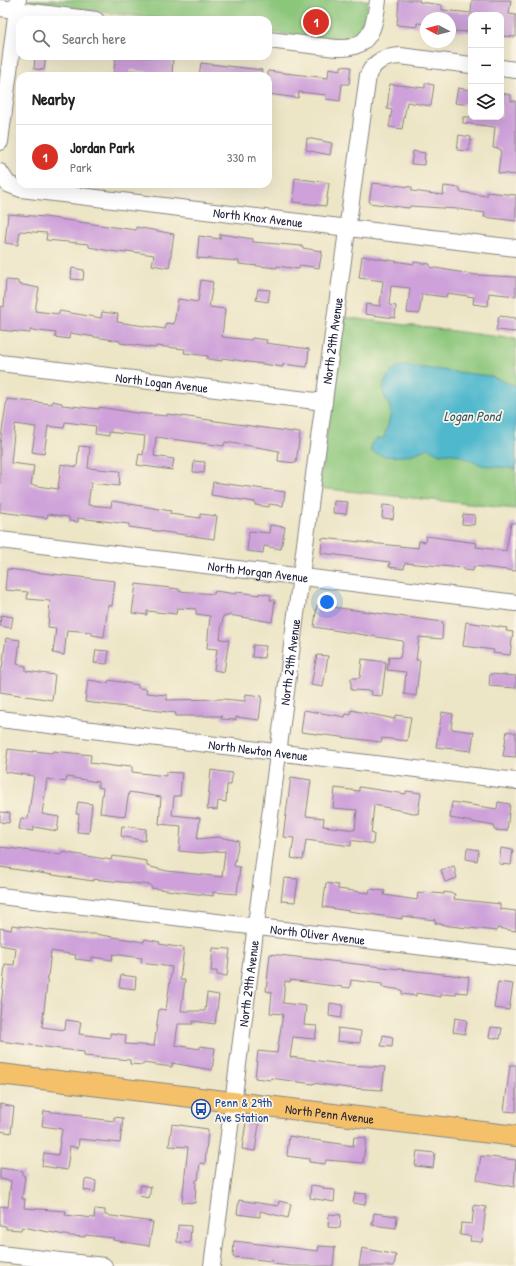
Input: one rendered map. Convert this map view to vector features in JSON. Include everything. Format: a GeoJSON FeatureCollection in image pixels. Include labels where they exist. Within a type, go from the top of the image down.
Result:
{"type":"FeatureCollection","features":[{"type":"Feature","properties":{"kind":"main road","name":"North Penn Avenue"},"geometry":{"type":"LineString","coordinates":[[0,1074],[516,1136]]}},
{"type":"Feature","properties":{"kind":"street"},"geometry":{"type":"LineString","coordinates":[[272,40],[346,49],[363,43],[374,24],[378,0]]}},
{"type":"Feature","properties":{"kind":"street"},"geometry":{"type":"LineString","coordinates":[[17,16],[18,5]]}},
{"type":"Feature","properties":{"kind":"street"},"geometry":{"type":"LineString","coordinates":[[0,8],[18,5],[75,16]]}},
{"type":"Feature","properties":{"kind":"street"},"geometry":{"type":"LineString","coordinates":[[0,142],[16,20]]}},
{"type":"Feature","properties":{"kind":"street","name":"North 29th Avenue"},"geometry":{"type":"LineString","coordinates":[[212,1266],[232,1102],[366,84],[371,68],[377,62],[389,57],[400,56],[468,64]]}},
{"type":"Feature","properties":{"kind":"street"},"geometry":{"type":"LineString","coordinates":[[504,68],[516,70]]}},
{"type":"Feature","properties":{"kind":"street","name":"North Knox Avenue"},"geometry":{"type":"LineString","coordinates":[[2,175],[8,184],[16,187]]}},
{"type":"Feature","properties":{"kind":"street","name":"North Knox Avenue"},"geometry":{"type":"LineString","coordinates":[[18,188],[516,248]]}},
{"type":"Feature","properties":{"kind":"street","name":"North Logan Avenue"},"geometry":{"type":"LineString","coordinates":[[0,362],[324,402]]}},
{"type":"Feature","properties":{"kind":"street","name":"North Morgan Avenue"},"geometry":{"type":"LineString","coordinates":[[0,540],[516,603]]}},
{"type":"Feature","properties":{"kind":"street","name":"North Newton Avenue"},"geometry":{"type":"LineString","coordinates":[[0,719],[516,781]]}},
{"type":"Feature","properties":{"kind":"street","name":"North Oliver Avenue"},"geometry":{"type":"LineString","coordinates":[[0,896],[516,958]]}},
{"type":"Feature","properties":{"kind":"street"},"geometry":{"type":"LineString","coordinates":[[0,1254],[104,1266]]}},
{"type":"Feature","properties":{"kind":"green space"},"geometry":{"type":"Polygon","coordinates":[[[28,0],[368,0],[363,26],[357,36],[345,42],[272,33],[272,16],[135,16],[70,8],[65,11],[34,8],[28,0]]]}},
{"type":"Feature","properties":{"kind":"green space"},"geometry":{"type":"Polygon","coordinates":[[[343,317],[516,339],[516,509],[319,488],[343,317]]]}},
{"type":"Feature","properties":{"kind":"water","name":"Logan Pond"},"geometry":{"type":"Polygon","coordinates":[[[407,366],[490,376],[516,386],[516,469],[481,465],[458,455],[448,453],[440,454],[428,448],[407,455],[392,457],[377,454],[371,451],[371,444],[377,439],[384,438],[390,419],[390,407],[383,391],[385,383],[388,376],[396,367],[407,366]]]}},
{"type":"Feature","properties":{"kind":"building"},"geometry":{"type":"Polygon","coordinates":[[[399,0],[420,0],[419,2],[442,5],[442,10],[468,13],[468,32],[456,31],[456,12],[420,12],[420,23],[417,23],[417,27],[397,25],[399,0]]]}},
{"type":"Feature","properties":{"kind":"building"},"geometry":{"type":"Polygon","coordinates":[[[472,0],[511,0],[509,14],[516,15],[516,37],[504,36],[504,12],[471,12],[472,0]]]}},
{"type":"Feature","properties":{"kind":"building"},"geometry":{"type":"Polygon","coordinates":[[[35,60],[45,60],[44,70],[34,69],[35,60]]]}},
{"type":"Feature","properties":{"kind":"building"},"geometry":{"type":"Polygon","coordinates":[[[115,60],[173,60],[172,72],[131,70],[131,72],[114,72],[115,60]]]}},
{"type":"Feature","properties":{"kind":"building"},"geometry":{"type":"Polygon","coordinates":[[[201,63],[262,70],[262,72],[200,72],[201,63]]]}},
{"type":"Feature","properties":{"kind":"building"},"geometry":{"type":"Polygon","coordinates":[[[341,66],[351,67],[349,84],[342,84],[340,101],[326,99],[326,95],[299,92],[298,98],[272,95],[272,72],[268,71],[328,78],[329,68],[341,70],[341,66]]]}},
{"type":"Feature","properties":{"kind":"building"},"geometry":{"type":"Polygon","coordinates":[[[425,83],[434,85],[431,106],[407,102],[402,129],[389,127],[392,110],[387,109],[390,84],[425,88],[425,83]]]}},
{"type":"Feature","properties":{"kind":"building"},"geometry":{"type":"Polygon","coordinates":[[[458,88],[468,90],[468,105],[455,103],[458,88]]]}},
{"type":"Feature","properties":{"kind":"building"},"geometry":{"type":"Polygon","coordinates":[[[504,94],[511,95],[511,101],[516,101],[516,175],[498,173],[501,149],[493,148],[495,127],[463,123],[463,117],[468,117],[468,120],[504,120],[504,94]]]}},
{"type":"Feature","properties":{"kind":"building"},"geometry":{"type":"Polygon","coordinates":[[[459,135],[471,137],[469,151],[457,150],[459,135]]]}},
{"type":"Feature","properties":{"kind":"building"},"geometry":{"type":"Polygon","coordinates":[[[307,138],[332,143],[330,155],[306,150],[307,138]]]}},
{"type":"Feature","properties":{"kind":"building"},"geometry":{"type":"Polygon","coordinates":[[[413,151],[425,153],[424,165],[411,164],[413,151]]]}},
{"type":"Feature","properties":{"kind":"building"},"geometry":{"type":"Polygon","coordinates":[[[295,178],[329,183],[326,206],[293,202],[295,178]]]}},
{"type":"Feature","properties":{"kind":"building"},"geometry":{"type":"Polygon","coordinates":[[[372,183],[412,187],[412,191],[443,195],[444,186],[460,188],[460,192],[487,196],[487,192],[516,195],[516,221],[484,217],[485,213],[458,209],[410,206],[409,208],[369,203],[372,183]]]}},
{"type":"Feature","properties":{"kind":"building"},"geometry":{"type":"Polygon","coordinates":[[[8,214],[45,217],[136,230],[136,227],[174,234],[169,268],[152,265],[154,255],[127,251],[126,253],[110,251],[89,247],[89,244],[46,240],[47,233],[20,231],[18,245],[5,243],[8,214]]]}},
{"type":"Feature","properties":{"kind":"building"},"geometry":{"type":"Polygon","coordinates":[[[220,234],[253,239],[253,242],[302,246],[302,248],[322,251],[319,268],[300,265],[299,269],[277,266],[277,268],[239,264],[239,261],[197,258],[199,236],[220,239],[220,234]]]}},
{"type":"Feature","properties":{"kind":"building"},"geometry":{"type":"Polygon","coordinates":[[[362,256],[414,264],[414,262],[430,264],[430,267],[476,275],[516,277],[516,296],[489,293],[488,306],[473,304],[474,297],[447,293],[446,297],[422,294],[419,314],[407,313],[410,288],[391,286],[389,305],[396,306],[395,318],[365,314],[366,304],[380,306],[383,281],[359,278],[362,256]]]}},
{"type":"Feature","properties":{"kind":"building"},"geometry":{"type":"Polygon","coordinates":[[[72,268],[84,270],[83,280],[71,279],[72,268]]]}},
{"type":"Feature","properties":{"kind":"building"},"geometry":{"type":"Polygon","coordinates":[[[6,280],[18,281],[18,284],[39,288],[35,311],[59,314],[59,311],[101,318],[102,312],[118,314],[117,322],[165,329],[166,323],[174,324],[178,299],[198,302],[201,280],[213,282],[209,307],[225,309],[222,337],[267,340],[266,343],[309,349],[307,367],[283,364],[283,367],[222,358],[222,361],[208,359],[208,356],[184,353],[185,349],[156,346],[156,348],[120,343],[120,341],[70,333],[69,339],[55,337],[56,333],[30,330],[30,333],[0,330],[0,306],[4,307],[6,280]]]}},
{"type":"Feature","properties":{"kind":"building"},"geometry":{"type":"Polygon","coordinates":[[[258,289],[270,290],[268,302],[256,300],[258,289]]]}},
{"type":"Feature","properties":{"kind":"building"},"geometry":{"type":"Polygon","coordinates":[[[499,316],[516,318],[516,332],[496,330],[499,316]]]}},
{"type":"Feature","properties":{"kind":"building"},"geometry":{"type":"Polygon","coordinates":[[[7,399],[52,404],[52,401],[62,403],[62,405],[99,409],[99,407],[167,416],[167,414],[300,433],[296,463],[278,461],[279,451],[225,442],[224,446],[156,437],[154,456],[174,459],[172,470],[137,465],[139,454],[143,455],[145,436],[109,432],[109,436],[95,434],[96,426],[65,422],[64,428],[48,426],[44,454],[32,452],[36,427],[15,424],[11,463],[34,466],[31,485],[58,489],[61,464],[77,467],[79,446],[90,447],[88,468],[120,471],[119,486],[91,483],[88,505],[111,507],[112,501],[171,511],[170,514],[200,518],[200,514],[217,516],[214,539],[129,527],[129,524],[78,518],[78,522],[69,521],[69,517],[48,514],[47,518],[0,512],[0,443],[7,399]]]}},
{"type":"Feature","properties":{"kind":"building"},"geometry":{"type":"Polygon","coordinates":[[[194,461],[205,462],[204,473],[193,472],[194,461]]]}},
{"type":"Feature","properties":{"kind":"building"},"geometry":{"type":"Polygon","coordinates":[[[213,482],[285,492],[283,506],[269,504],[269,507],[255,505],[255,502],[211,495],[213,482]]]}},
{"type":"Feature","properties":{"kind":"building"},"geometry":{"type":"Polygon","coordinates":[[[334,501],[348,502],[346,514],[333,513],[334,501]]]}},
{"type":"Feature","properties":{"kind":"building"},"geometry":{"type":"Polygon","coordinates":[[[383,505],[395,506],[393,519],[382,518],[383,505]]]}},
{"type":"Feature","properties":{"kind":"building"},"geometry":{"type":"Polygon","coordinates":[[[463,514],[475,515],[474,525],[462,524],[463,514]]]}},
{"type":"Feature","properties":{"kind":"building"},"geometry":{"type":"Polygon","coordinates":[[[511,523],[516,523],[516,571],[474,566],[473,571],[464,570],[464,568],[405,563],[404,569],[389,567],[390,562],[321,553],[322,538],[418,548],[419,541],[425,542],[426,536],[477,543],[476,547],[506,551],[511,523]]]}},
{"type":"Feature","properties":{"kind":"building"},"geometry":{"type":"Polygon","coordinates":[[[270,525],[285,527],[281,549],[264,546],[263,553],[247,551],[249,531],[269,533],[270,525]]]}},
{"type":"Feature","properties":{"kind":"building"},"geometry":{"type":"Polygon","coordinates":[[[7,569],[115,581],[112,606],[108,605],[104,637],[92,635],[92,632],[67,630],[64,655],[53,653],[56,628],[48,627],[50,601],[27,599],[28,592],[5,590],[7,569]]]}},
{"type":"Feature","properties":{"kind":"building"},"geometry":{"type":"Polygon","coordinates":[[[136,584],[179,589],[179,591],[214,594],[215,591],[236,594],[237,592],[271,595],[270,600],[275,600],[272,622],[229,615],[223,616],[220,639],[229,640],[224,672],[214,670],[217,649],[207,648],[210,616],[196,614],[196,609],[177,608],[176,614],[147,611],[147,615],[132,613],[136,584]]]}},
{"type":"Feature","properties":{"kind":"building"},"geometry":{"type":"Polygon","coordinates":[[[317,605],[443,622],[442,639],[419,637],[416,660],[420,660],[416,696],[404,694],[406,672],[387,670],[389,657],[400,658],[403,641],[314,627],[317,605]]]}},
{"type":"Feature","properties":{"kind":"building"},"geometry":{"type":"Polygon","coordinates":[[[1,615],[13,617],[11,628],[0,626],[1,615]]]}},
{"type":"Feature","properties":{"kind":"building"},"geometry":{"type":"Polygon","coordinates":[[[466,622],[507,628],[506,631],[513,632],[510,655],[493,653],[494,650],[463,646],[466,622]]]}},
{"type":"Feature","properties":{"kind":"building"},"geometry":{"type":"Polygon","coordinates":[[[6,638],[20,640],[17,664],[26,666],[26,671],[55,675],[52,700],[0,692],[0,669],[2,669],[6,638]]]}},
{"type":"Feature","properties":{"kind":"building"},"geometry":{"type":"Polygon","coordinates":[[[253,645],[266,646],[264,658],[252,657],[253,645]]]}},
{"type":"Feature","properties":{"kind":"building"},"geometry":{"type":"Polygon","coordinates":[[[96,650],[109,651],[107,664],[94,663],[96,650]]]}},
{"type":"Feature","properties":{"kind":"building"},"geometry":{"type":"Polygon","coordinates":[[[317,655],[328,656],[323,687],[311,685],[317,655]]]}},
{"type":"Feature","properties":{"kind":"building"},"geometry":{"type":"Polygon","coordinates":[[[362,659],[386,662],[382,696],[371,695],[372,691],[351,690],[351,678],[360,678],[362,659]]]}},
{"type":"Feature","properties":{"kind":"building"},"geometry":{"type":"Polygon","coordinates":[[[490,674],[516,676],[516,688],[489,686],[490,674]]]}},
{"type":"Feature","properties":{"kind":"building"},"geometry":{"type":"Polygon","coordinates":[[[88,680],[108,683],[109,680],[138,685],[138,688],[147,689],[146,693],[167,695],[167,700],[223,699],[245,701],[246,694],[262,696],[259,720],[236,717],[236,720],[221,719],[222,716],[175,716],[176,713],[85,702],[88,680]]]}},
{"type":"Feature","properties":{"kind":"building"},"geometry":{"type":"Polygon","coordinates":[[[304,710],[345,717],[346,714],[351,715],[351,710],[395,719],[395,715],[411,717],[407,741],[382,738],[381,742],[301,732],[304,710]]]}},
{"type":"Feature","properties":{"kind":"building"},"geometry":{"type":"Polygon","coordinates":[[[442,712],[453,714],[451,729],[474,732],[471,751],[436,747],[442,712]]]}},
{"type":"Feature","properties":{"kind":"building"},"geometry":{"type":"Polygon","coordinates":[[[507,731],[516,733],[516,757],[503,756],[507,731]]]}},
{"type":"Feature","properties":{"kind":"building"},"geometry":{"type":"Polygon","coordinates":[[[8,749],[52,753],[53,751],[91,755],[90,763],[121,767],[121,765],[132,766],[132,772],[166,776],[166,772],[182,773],[180,796],[174,796],[172,815],[200,818],[197,839],[218,837],[239,841],[234,866],[240,867],[237,894],[213,892],[213,896],[151,888],[151,885],[93,879],[93,881],[0,867],[0,847],[62,855],[62,852],[111,860],[112,856],[128,858],[147,861],[147,866],[167,871],[222,877],[225,851],[201,853],[179,851],[181,826],[159,824],[161,797],[129,792],[125,816],[100,813],[103,788],[98,787],[98,782],[67,777],[66,782],[47,779],[42,814],[59,817],[57,831],[34,827],[33,831],[19,829],[21,818],[28,819],[34,776],[5,772],[8,749]]]}},
{"type":"Feature","properties":{"kind":"building"},"geometry":{"type":"Polygon","coordinates":[[[211,770],[232,773],[231,785],[227,785],[226,802],[218,801],[217,810],[207,809],[211,770]]]}},
{"type":"Feature","properties":{"kind":"building"},"geometry":{"type":"Polygon","coordinates":[[[291,777],[311,780],[306,816],[324,818],[323,826],[355,830],[357,810],[333,808],[335,788],[359,791],[359,787],[406,794],[406,791],[421,793],[418,814],[374,805],[371,833],[374,834],[373,844],[351,840],[351,846],[306,840],[303,860],[291,858],[294,838],[283,837],[291,777]]]}},
{"type":"Feature","properties":{"kind":"building"},"geometry":{"type":"Polygon","coordinates":[[[78,802],[92,804],[89,833],[77,832],[79,814],[76,814],[78,802]]]}},
{"type":"Feature","properties":{"kind":"building"},"geometry":{"type":"Polygon","coordinates":[[[452,802],[497,809],[498,802],[510,804],[507,831],[494,830],[494,826],[450,818],[452,802]]]}},
{"type":"Feature","properties":{"kind":"building"},"geometry":{"type":"Polygon","coordinates":[[[0,812],[10,813],[9,823],[0,822],[0,812]]]}},
{"type":"Feature","properties":{"kind":"building"},"geometry":{"type":"Polygon","coordinates":[[[122,826],[146,829],[145,841],[121,836],[122,826]]]}},
{"type":"Feature","properties":{"kind":"building"},"geometry":{"type":"Polygon","coordinates":[[[467,848],[479,850],[477,861],[466,859],[467,848]]]}},
{"type":"Feature","properties":{"kind":"building"},"geometry":{"type":"Polygon","coordinates":[[[501,848],[513,850],[511,865],[499,864],[501,848]]]}},
{"type":"Feature","properties":{"kind":"building"},"geometry":{"type":"Polygon","coordinates":[[[454,866],[457,878],[445,882],[441,870],[454,866]]]}},
{"type":"Feature","properties":{"kind":"building"},"geometry":{"type":"Polygon","coordinates":[[[284,878],[298,879],[295,902],[281,901],[284,878]]]}},
{"type":"Feature","properties":{"kind":"building"},"geometry":{"type":"Polygon","coordinates":[[[326,883],[338,885],[338,889],[369,893],[370,889],[385,891],[384,895],[417,900],[418,893],[444,894],[444,892],[455,894],[454,899],[500,904],[500,909],[516,911],[516,931],[497,928],[497,931],[450,926],[435,923],[435,920],[402,916],[402,919],[323,907],[326,883]]]}},
{"type":"Feature","properties":{"kind":"building"},"geometry":{"type":"Polygon","coordinates":[[[12,925],[78,934],[95,934],[144,942],[145,939],[160,942],[159,944],[184,948],[180,980],[185,980],[181,1011],[205,1011],[207,993],[219,995],[215,1024],[193,1021],[193,1024],[178,1024],[175,1045],[200,1049],[200,1046],[215,1048],[212,1070],[172,1063],[172,1067],[143,1063],[143,1065],[130,1064],[130,1060],[84,1056],[84,1052],[0,1041],[0,1017],[5,964],[14,965],[16,948],[0,945],[0,928],[11,930],[12,925]],[[51,951],[42,1027],[65,1030],[66,1020],[81,1022],[79,1034],[110,1038],[110,1033],[126,1035],[125,1044],[154,1046],[159,1009],[166,1010],[172,967],[141,963],[142,958],[113,954],[112,960],[92,957],[92,961],[75,959],[76,955],[51,951]]]}},
{"type":"Feature","properties":{"kind":"building"},"geometry":{"type":"Polygon","coordinates":[[[213,948],[230,949],[227,976],[217,975],[217,971],[211,971],[213,948]]]}},
{"type":"Feature","properties":{"kind":"building"},"geometry":{"type":"Polygon","coordinates":[[[270,954],[469,977],[467,993],[456,992],[456,995],[441,994],[441,997],[416,993],[416,996],[402,994],[402,990],[382,987],[382,984],[351,980],[350,988],[290,980],[290,982],[285,981],[283,1003],[306,1006],[304,1025],[317,1026],[315,1039],[293,1037],[290,1057],[348,1065],[385,1067],[382,1090],[348,1088],[271,1078],[270,1080],[255,1078],[258,1051],[277,1053],[283,1014],[270,1013],[272,992],[266,991],[270,954]]]}},
{"type":"Feature","properties":{"kind":"building"},"geometry":{"type":"Polygon","coordinates":[[[121,975],[136,977],[135,989],[119,987],[121,975]]]}},
{"type":"Feature","properties":{"kind":"building"},"geometry":{"type":"Polygon","coordinates":[[[498,982],[513,984],[509,1010],[494,1008],[498,982]]]}},
{"type":"Feature","properties":{"kind":"building"},"geometry":{"type":"Polygon","coordinates":[[[330,1003],[343,1005],[341,1018],[329,1016],[330,1003]]]}},
{"type":"Feature","properties":{"kind":"building"},"geometry":{"type":"Polygon","coordinates":[[[455,1018],[467,1020],[465,1034],[453,1032],[455,1018]]]}},
{"type":"Feature","properties":{"kind":"building"},"geometry":{"type":"Polygon","coordinates":[[[491,1027],[502,1028],[500,1039],[489,1037],[491,1027]]]}},
{"type":"Feature","properties":{"kind":"building"},"geometry":{"type":"Polygon","coordinates":[[[338,1028],[361,1031],[360,1043],[337,1041],[338,1028]]]}},
{"type":"Feature","properties":{"kind":"building"},"geometry":{"type":"Polygon","coordinates":[[[383,1035],[393,1037],[392,1047],[381,1046],[383,1035]]]}},
{"type":"Feature","properties":{"kind":"building"},"geometry":{"type":"Polygon","coordinates":[[[510,1065],[516,1065],[516,1112],[504,1111],[510,1065]]]}},
{"type":"Feature","properties":{"kind":"building"},"geometry":{"type":"Polygon","coordinates":[[[0,1104],[14,1107],[11,1133],[0,1131],[0,1104]]]}},
{"type":"Feature","properties":{"kind":"building"},"geometry":{"type":"Polygon","coordinates":[[[44,1111],[82,1115],[82,1117],[114,1121],[114,1117],[123,1118],[120,1143],[79,1139],[78,1148],[70,1146],[67,1170],[42,1166],[44,1153],[58,1155],[62,1129],[42,1126],[44,1111]]]}},
{"type":"Feature","properties":{"kind":"building"},"geometry":{"type":"Polygon","coordinates":[[[246,1122],[259,1124],[255,1151],[242,1149],[246,1122]]]}},
{"type":"Feature","properties":{"kind":"building"},"geometry":{"type":"Polygon","coordinates":[[[172,1124],[208,1129],[205,1164],[200,1163],[198,1180],[196,1180],[195,1203],[182,1202],[188,1147],[169,1146],[172,1124]]]}},
{"type":"Feature","properties":{"kind":"building"},"geometry":{"type":"Polygon","coordinates":[[[289,1136],[353,1146],[354,1137],[366,1138],[363,1163],[326,1160],[325,1164],[309,1162],[309,1159],[287,1156],[289,1136]]]}},
{"type":"Feature","properties":{"kind":"building"},"geometry":{"type":"Polygon","coordinates":[[[417,1151],[435,1153],[433,1168],[415,1166],[417,1151]]]}},
{"type":"Feature","properties":{"kind":"building"},"geometry":{"type":"Polygon","coordinates":[[[481,1156],[516,1160],[514,1187],[477,1180],[481,1156]]]}},
{"type":"Feature","properties":{"kind":"building"},"geometry":{"type":"Polygon","coordinates":[[[0,1168],[23,1171],[23,1176],[25,1176],[22,1199],[25,1199],[24,1208],[66,1211],[65,1215],[94,1218],[95,1209],[105,1210],[105,1215],[153,1222],[149,1246],[113,1240],[114,1238],[85,1235],[85,1237],[70,1236],[22,1227],[21,1230],[6,1229],[6,1226],[0,1225],[0,1206],[8,1207],[11,1181],[0,1179],[0,1168]]]}},
{"type":"Feature","properties":{"kind":"building"},"geometry":{"type":"Polygon","coordinates":[[[85,1179],[96,1181],[95,1192],[84,1190],[85,1179]]]}},
{"type":"Feature","properties":{"kind":"building"},"geometry":{"type":"Polygon","coordinates":[[[141,1185],[151,1187],[149,1198],[139,1196],[141,1185]]]}},
{"type":"Feature","properties":{"kind":"building"},"geometry":{"type":"Polygon","coordinates":[[[311,1185],[324,1187],[323,1189],[335,1190],[334,1202],[310,1198],[311,1185]]]}},
{"type":"Feature","properties":{"kind":"building"},"geometry":{"type":"Polygon","coordinates":[[[355,1193],[367,1194],[365,1205],[353,1203],[355,1193]]]}},
{"type":"Feature","properties":{"kind":"building"},"geometry":{"type":"Polygon","coordinates":[[[239,1200],[278,1206],[279,1201],[291,1204],[288,1218],[260,1211],[260,1217],[237,1214],[239,1200]]]}},
{"type":"Feature","properties":{"kind":"building"},"geometry":{"type":"Polygon","coordinates":[[[474,1205],[486,1207],[482,1242],[470,1241],[471,1236],[460,1235],[461,1223],[472,1224],[474,1205]]]}},
{"type":"Feature","properties":{"kind":"building"},"geometry":{"type":"Polygon","coordinates":[[[374,1213],[397,1216],[396,1228],[372,1225],[374,1213]]]}},
{"type":"Feature","properties":{"kind":"building"},"geometry":{"type":"Polygon","coordinates":[[[329,1214],[341,1215],[340,1228],[328,1227],[329,1214]]]}},
{"type":"Feature","properties":{"kind":"building"},"geometry":{"type":"Polygon","coordinates":[[[178,1225],[191,1226],[190,1243],[177,1242],[178,1225]]]}},
{"type":"Feature","properties":{"kind":"building"},"geometry":{"type":"Polygon","coordinates":[[[234,1241],[318,1251],[319,1246],[335,1247],[333,1266],[291,1266],[272,1264],[273,1261],[233,1257],[234,1241]]]}},
{"type":"Feature","properties":{"kind":"building"},"geometry":{"type":"Polygon","coordinates":[[[362,1248],[396,1255],[394,1266],[359,1266],[362,1248]]]}},
{"type":"Feature","properties":{"kind":"place","name":"Jordan Park"},"geometry":{"type":"Point","coordinates":[316,22]}},
{"type":"Feature","properties":{"kind":"place","name":"Penn & 29th Ave Station"},"geometry":{"type":"Point","coordinates":[201,1109]}}]}
